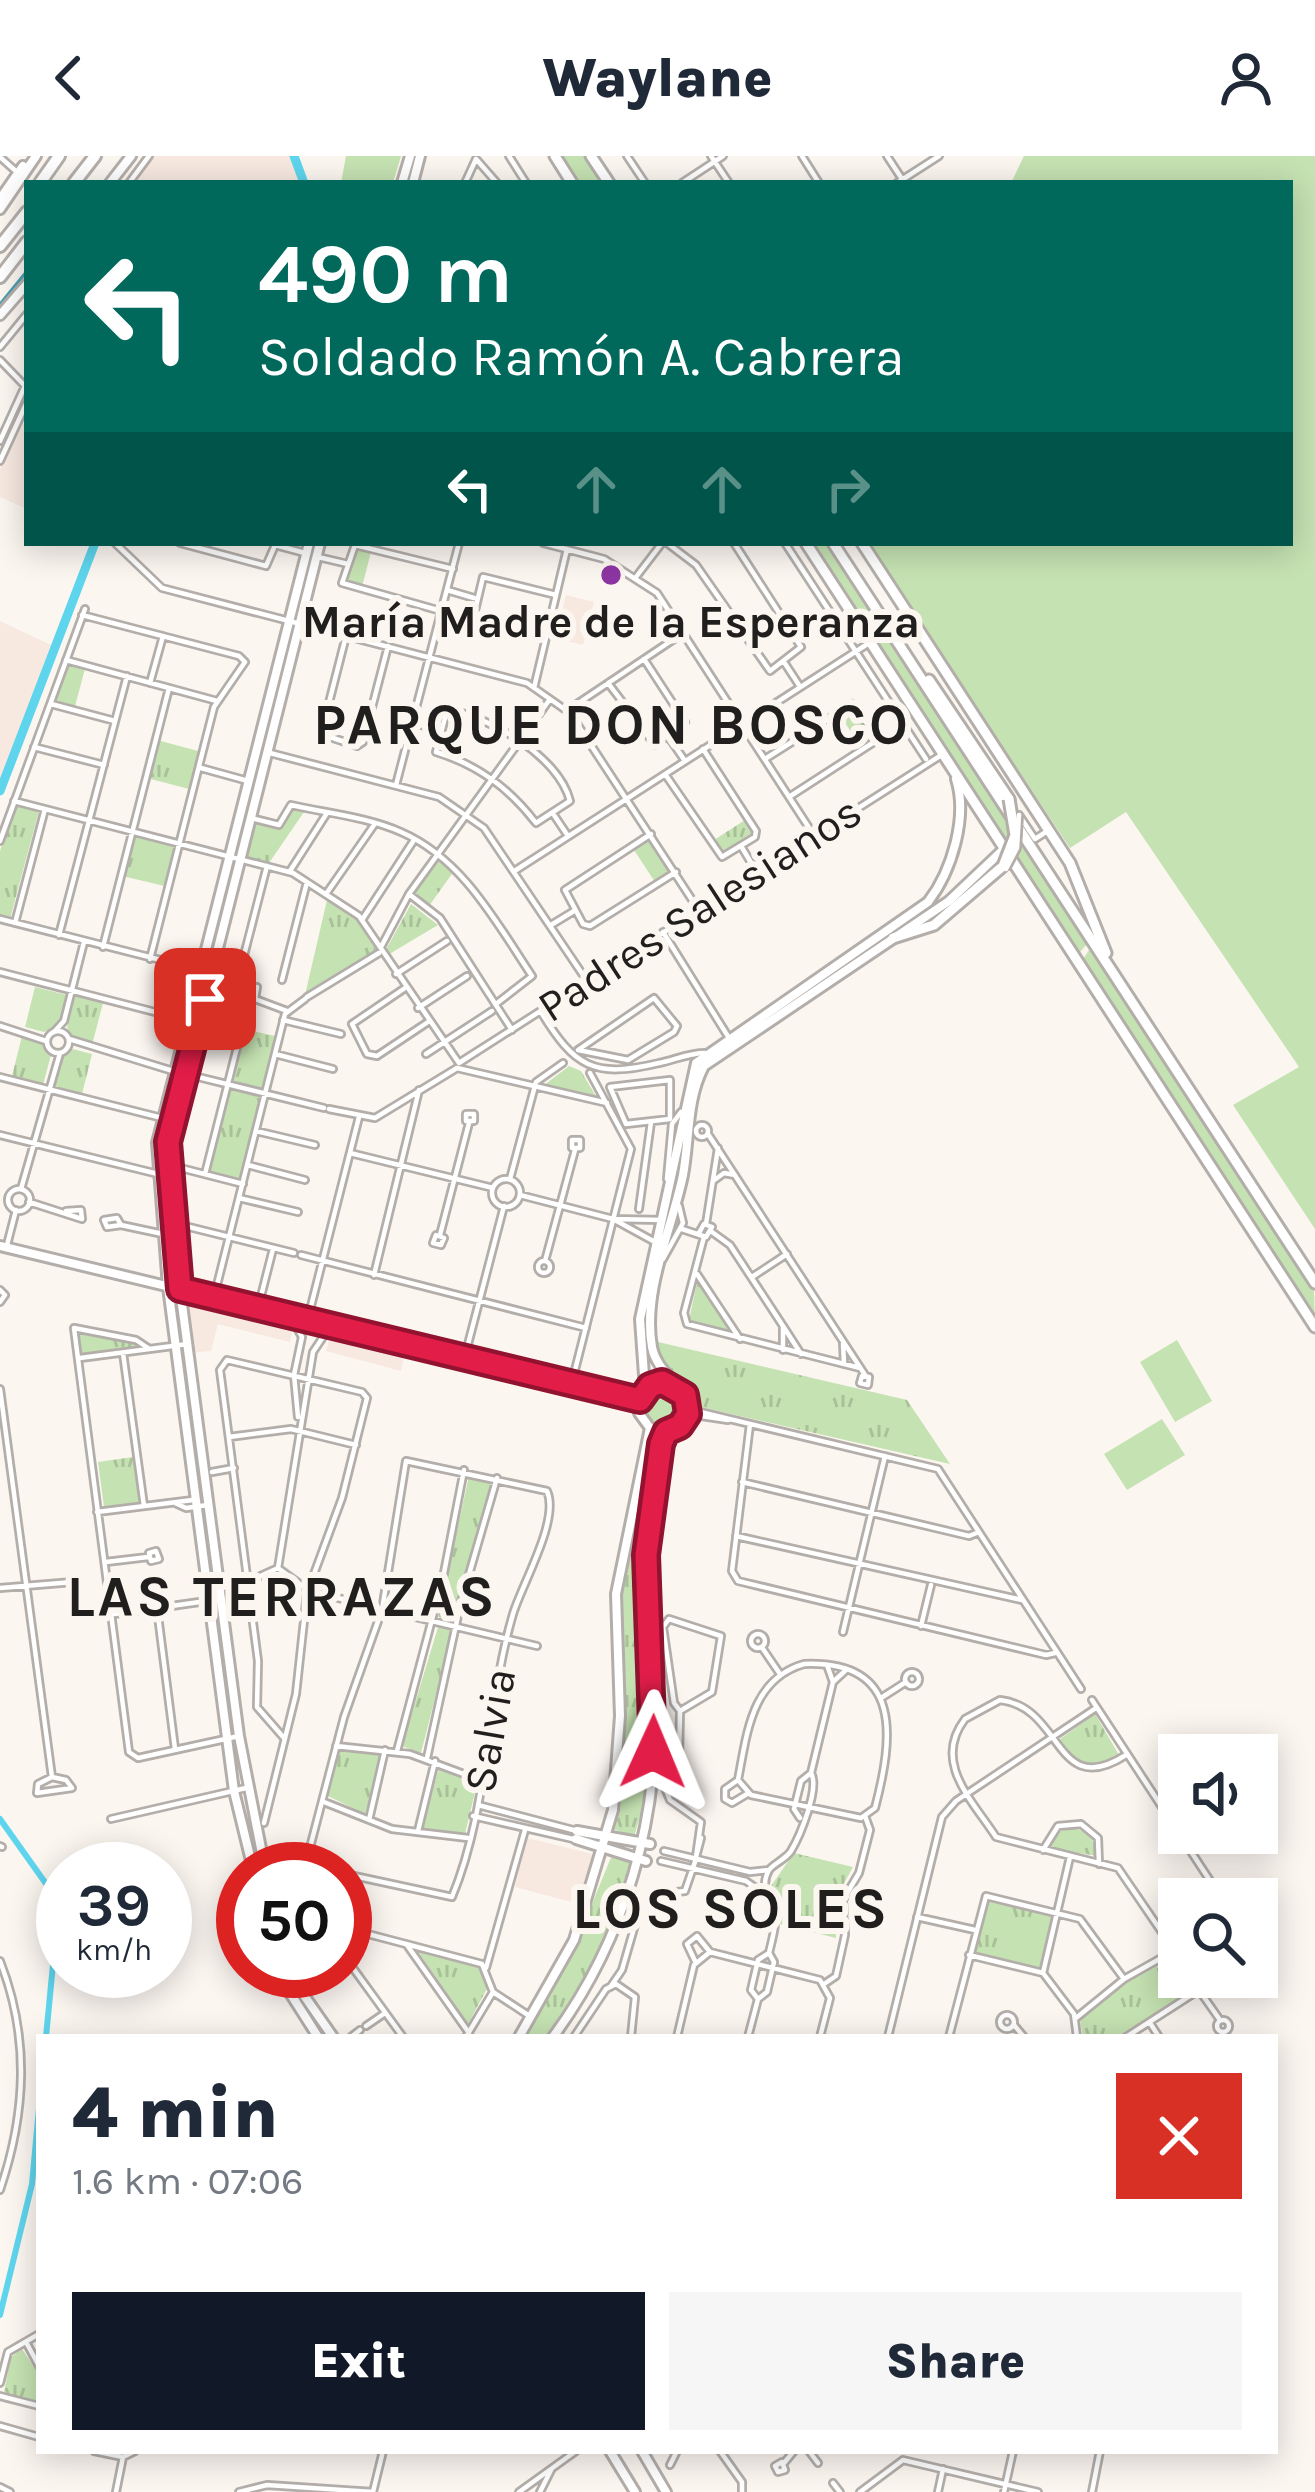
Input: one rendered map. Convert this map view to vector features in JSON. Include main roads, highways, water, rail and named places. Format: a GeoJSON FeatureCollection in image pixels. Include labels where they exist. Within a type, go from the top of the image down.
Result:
{"type":"FeatureCollection","features":[{"type":"Feature","properties":{"kind":"highway"},"geometry":{"type":"LineString","coordinates":[[0,246],[24,213]]}},
{"type":"Feature","properties":{"kind":"highway"},"geometry":{"type":"LineString","coordinates":[[0,277],[24,246]]}},
{"type":"Feature","properties":{"kind":"main road"},"geometry":{"type":"LineString","coordinates":[[0,199],[33,156]]}},
{"type":"Feature","properties":{"kind":"main road"},"geometry":{"type":"LineString","coordinates":[[112,180],[131,156]]}},
{"type":"Feature","properties":{"kind":"main road"},"geometry":{"type":"LineString","coordinates":[[557,156],[569,179]]}},
{"type":"Feature","properties":{"kind":"main road"},"geometry":{"type":"LineString","coordinates":[[0,209],[20,174]]}},
{"type":"Feature","properties":{"kind":"main road"},"geometry":{"type":"LineString","coordinates":[[0,315],[24,287]]}},
{"type":"Feature","properties":{"kind":"main road"},"geometry":{"type":"LineString","coordinates":[[246,1842],[234,1791],[209,1600],[168,1142],[250,818],[261,751],[319,546]]}},
{"type":"Feature","properties":{"kind":"main road"},"geometry":{"type":"LineString","coordinates":[[808,546],[1004,849],[1008,866],[1315,1327]]}},
{"type":"Feature","properties":{"kind":"main road"},"geometry":{"type":"LineString","coordinates":[[835,546],[1315,1283]]}},
{"type":"Feature","properties":{"kind":"main road"},"geometry":{"type":"LineString","coordinates":[[864,546],[1081,884],[1118,980]]}},
{"type":"Feature","properties":{"kind":"main road"},"geometry":{"type":"LineString","coordinates":[[295,622],[308,548]]}},
{"type":"Feature","properties":{"kind":"main road"},"geometry":{"type":"LineString","coordinates":[[869,641],[889,628]]}},
{"type":"Feature","properties":{"kind":"main road"},"geometry":{"type":"LineString","coordinates":[[892,938],[934,925],[1008,866],[1016,835],[1009,799],[909,659]]}},
{"type":"Feature","properties":{"kind":"main road"},"geometry":{"type":"LineString","coordinates":[[259,1842],[246,1788],[224,1595],[202,1502],[176,1344],[158,1174],[162,1118],[173,1071],[248,781],[261,751]]}},
{"type":"Feature","properties":{"kind":"main road"},"geometry":{"type":"LineString","coordinates":[[940,907],[932,904],[933,896],[944,876],[960,817],[959,788],[951,766]]}},
{"type":"Feature","properties":{"kind":"main road"},"geometry":{"type":"LineString","coordinates":[[933,896],[705,1053],[693,1068],[640,1319],[641,1419],[650,1428],[666,1432],[680,1426],[688,1412],[675,1385],[657,1364],[652,1306],[678,1196],[690,1109],[707,1063],[940,907],[1004,849]]}},
{"type":"Feature","properties":{"kind":"main road"},"geometry":{"type":"LineString","coordinates":[[3,1247],[642,1395]]}},
{"type":"Feature","properties":{"kind":"main road"},"geometry":{"type":"LineString","coordinates":[[642,1395],[656,1384],[675,1385]]}},
{"type":"Feature","properties":{"kind":"main road"},"geometry":{"type":"LineString","coordinates":[[522,2034],[574,1940],[604,1850],[620,1731],[616,1594],[650,1428]]}},
{"type":"Feature","properties":{"kind":"main road"},"geometry":{"type":"LineString","coordinates":[[555,2034],[603,1953],[653,1846],[655,1738],[647,1532],[666,1432]]}},
{"type":"Feature","properties":{"kind":"main road"},"geometry":{"type":"LineString","coordinates":[[650,1860],[604,1850],[576,1835],[607,1833],[653,1846]]}},
{"type":"Feature","properties":{"kind":"main road"},"geometry":{"type":"LineString","coordinates":[[293,1998],[316,2034]]}},
{"type":"Feature","properties":{"kind":"main road"},"geometry":{"type":"LineString","coordinates":[[306,1998],[331,2034]]}},
{"type":"Feature","properties":{"kind":"main road"},"geometry":{"type":"LineString","coordinates":[[612,2454],[635,2492]]}},
{"type":"Feature","properties":{"kind":"main road"},"geometry":{"type":"LineString","coordinates":[[643,2454],[666,2492]]}},
{"type":"Feature","properties":{"kind":"waterway"},"geometry":{"type":"LineString","coordinates":[[294,156],[303,180]]}},
{"type":"Feature","properties":{"kind":"waterway"},"geometry":{"type":"LineString","coordinates":[[0,304],[24,275]]}},
{"type":"Feature","properties":{"kind":"waterway"},"geometry":{"type":"LineString","coordinates":[[0,791],[94,546]]}},
{"type":"Feature","properties":{"kind":"waterway"},"geometry":{"type":"LineString","coordinates":[[0,1819],[59,1902],[46,2034]]}},
{"type":"Feature","properties":{"kind":"waterway"},"geometry":{"type":"LineString","coordinates":[[0,2315],[32,2184],[36,2141]]}},
{"type":"Feature","properties":{"kind":"place","name":"María Madre de la Esperanza"},"geometry":{"type":"Point","coordinates":[611,575]}},
{"type":"Feature","properties":{"kind":"district","name":"PARQUE DON BOSCO"},"geometry":{"type":"Point","coordinates":[612,724]}},
{"type":"Feature","properties":{"kind":"district","name":"LAS TERRAZAS"},"geometry":{"type":"Point","coordinates":[282,1596]}},
{"type":"Feature","properties":{"kind":"district","name":"LOS SOLES"},"geometry":{"type":"Point","coordinates":[731,1908]}}]}
